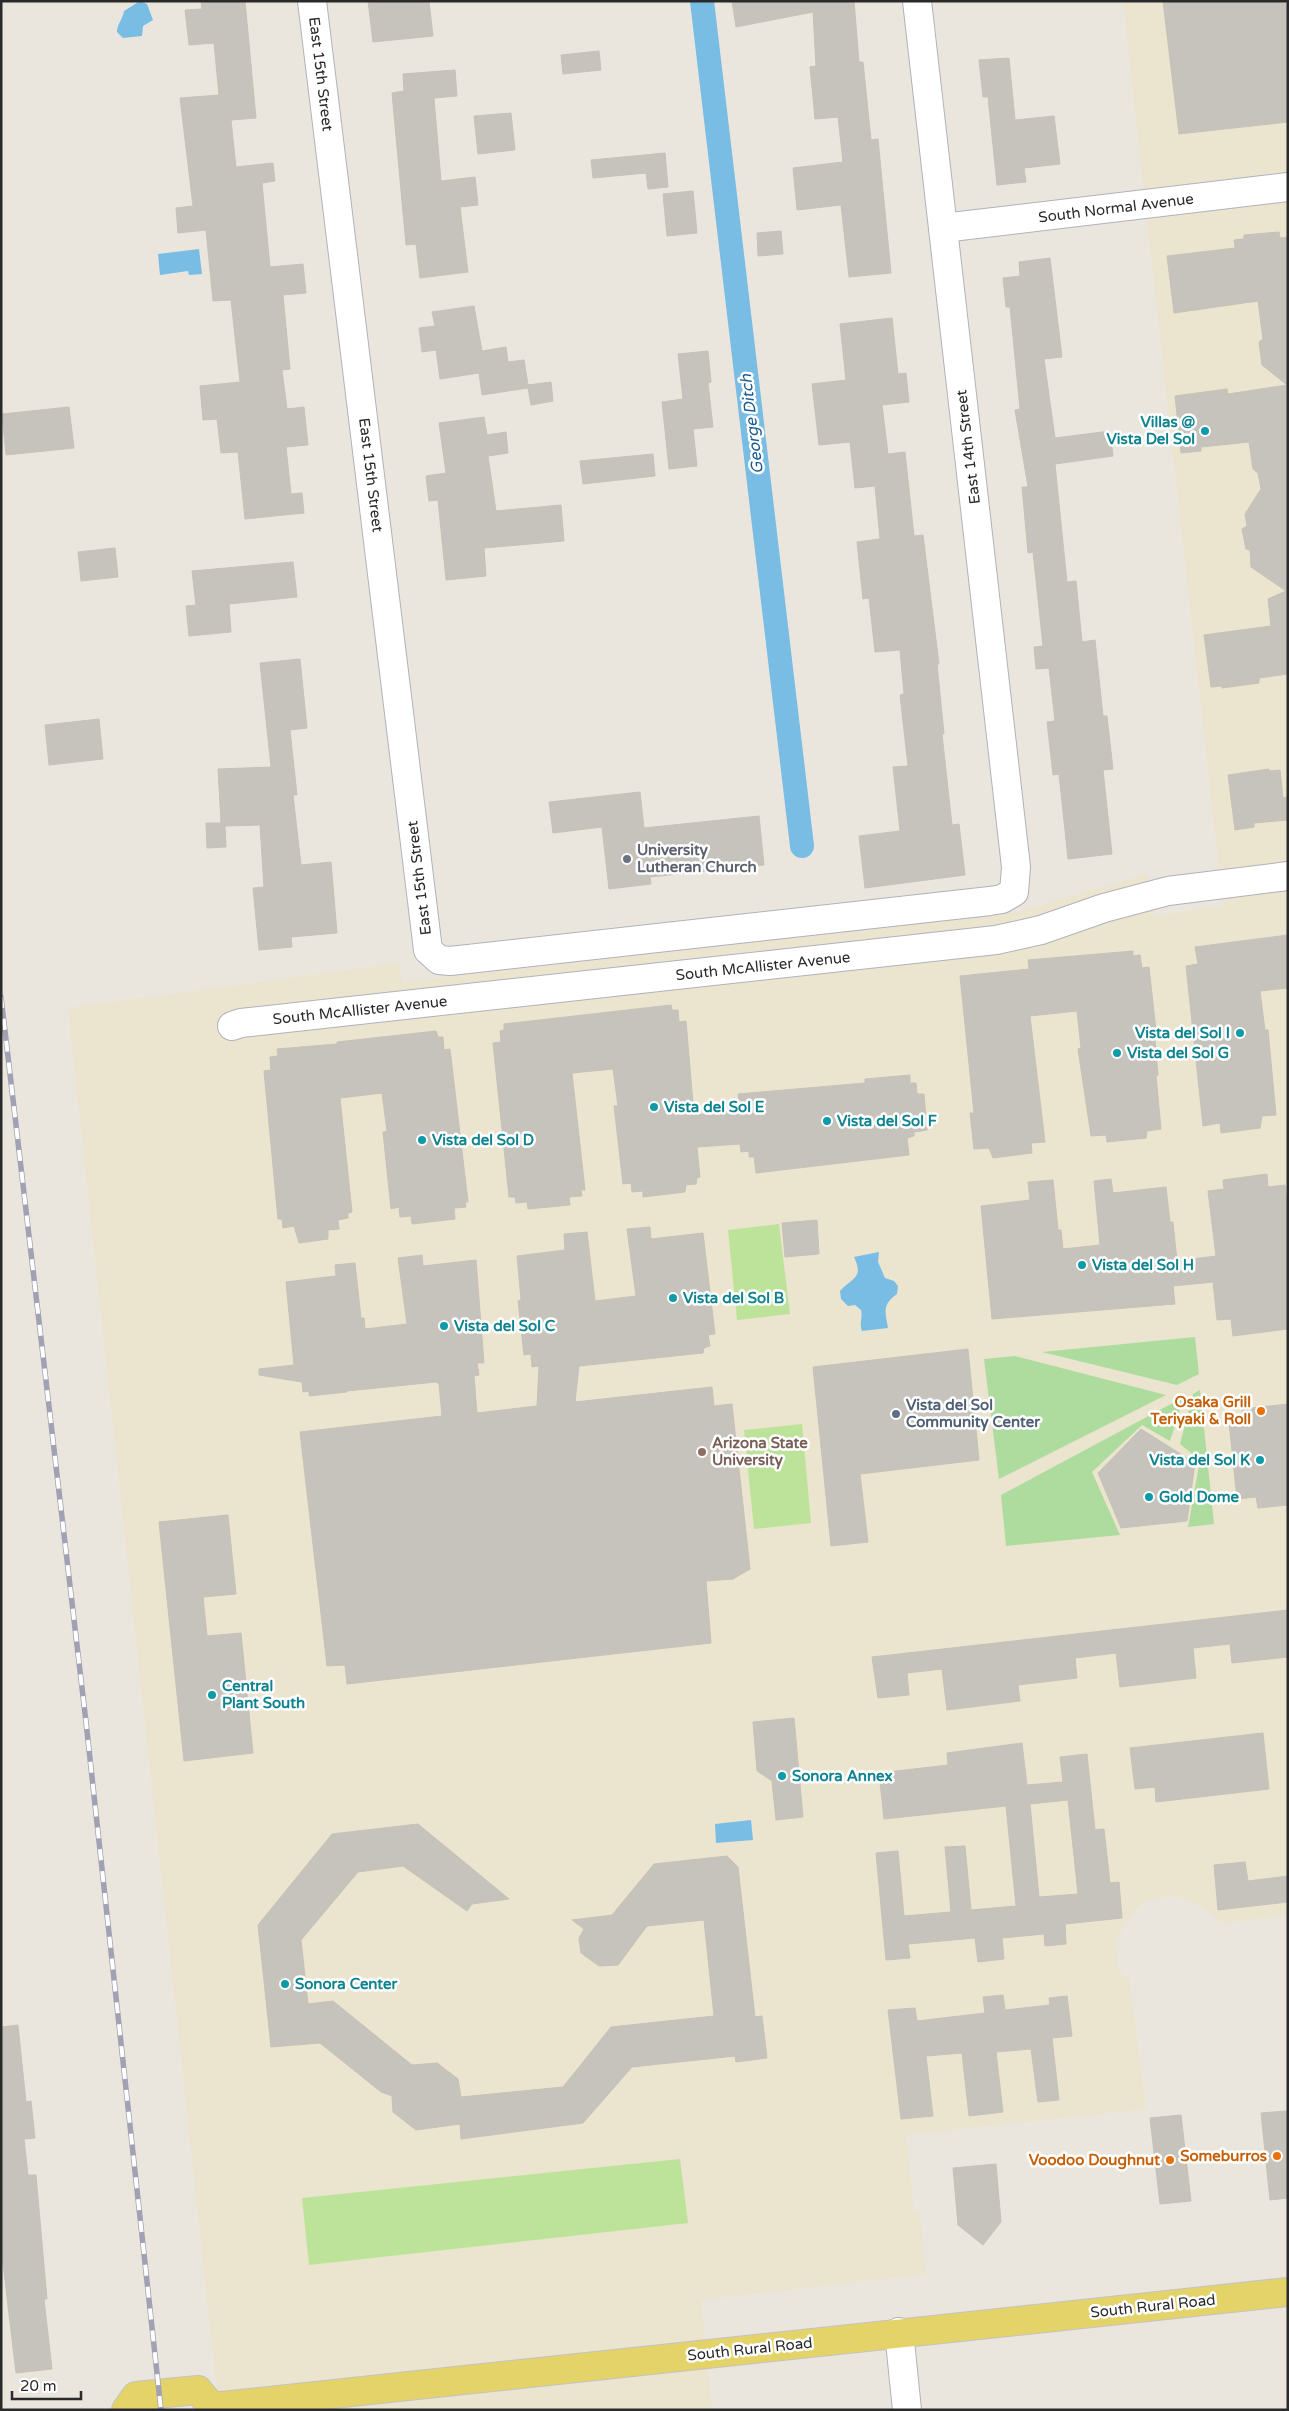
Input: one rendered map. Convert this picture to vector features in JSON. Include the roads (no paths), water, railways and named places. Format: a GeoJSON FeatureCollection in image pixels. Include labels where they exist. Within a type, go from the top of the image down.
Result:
{"type":"FeatureCollection","features":[{"type":"Feature","properties":{"kind":"main road","name":"South Rural Road"},"geometry":{"type":"LineString","coordinates":[[126,2410],[136,2396],[198,2390],[212,2408],[899,2332],[1288,2292]]}},
{"type":"Feature","properties":{"kind":"street","name":"East 15th Street"},"geometry":{"type":"LineString","coordinates":[[312,1],[428,950],[440,960],[450,961],[980,902],[1002,899],[1014,892]]}},
{"type":"Feature","properties":{"kind":"street","name":"East 14th Street"},"geometry":{"type":"LineString","coordinates":[[917,1],[1016,867],[1014,892]]}},
{"type":"Feature","properties":{"kind":"street","name":"South Normal Avenue"},"geometry":{"type":"LineString","coordinates":[[943,228],[1288,187]]}},
{"type":"Feature","properties":{"kind":"street","name":"South McAllister Avenue"},"geometry":{"type":"LineString","coordinates":[[232,1026],[251,1022],[996,940],[1042,930],[1104,908],[1168,891],[1288,876]]}},
{"type":"Feature","properties":{"kind":"street"},"geometry":{"type":"LineString","coordinates":[[899,2332],[907,2410]]}},
{"type":"Feature","properties":{"kind":"water"},"geometry":{"type":"Polygon","coordinates":[[[140,1],[147,4],[153,20],[143,26],[142,36],[123,38],[117,32],[124,11],[140,1]]]}},
{"type":"Feature","properties":{"kind":"water"},"geometry":{"type":"Polygon","coordinates":[[[199,249],[202,274],[189,275],[188,271],[160,275],[158,254],[199,249]]]}},
{"type":"Feature","properties":{"kind":"water"},"geometry":{"type":"Polygon","coordinates":[[[879,1252],[878,1262],[885,1278],[894,1281],[898,1286],[897,1294],[887,1305],[886,1317],[888,1328],[862,1331],[861,1310],[855,1305],[848,1306],[841,1299],[840,1291],[856,1277],[858,1269],[854,1257],[879,1252]]]}},
{"type":"Feature","properties":{"kind":"water"},"geometry":{"type":"Polygon","coordinates":[[[751,1820],[753,1840],[716,1843],[715,1824],[751,1820]]]}},
{"type":"Feature","properties":{"kind":"waterway","name":"George Ditch"},"geometry":{"type":"LineString","coordinates":[[702,1],[802,846]]}},
{"type":"Feature","properties":{"kind":"railway"},"geometry":{"type":"LineString","coordinates":[[1,997],[86,1722],[161,2410]]}},
{"type":"Feature","properties":{"kind":"place","name":"Villas @ Vista Del Sol"},"geometry":{"type":"Point","coordinates":[1205,431]}},
{"type":"Feature","properties":{"kind":"place","name":"University Lutheran Church"},"geometry":{"type":"Point","coordinates":[627,859]}},
{"type":"Feature","properties":{"kind":"place","name":"Vista del Sol I"},"geometry":{"type":"Point","coordinates":[1240,1033]}},
{"type":"Feature","properties":{"kind":"place","name":"Vista del Sol G"},"geometry":{"type":"Point","coordinates":[1117,1053]}},
{"type":"Feature","properties":{"kind":"place","name":"Vista del Sol E"},"geometry":{"type":"Point","coordinates":[654,1107]}},
{"type":"Feature","properties":{"kind":"place","name":"Vista del Sol F"},"geometry":{"type":"Point","coordinates":[827,1121]}},
{"type":"Feature","properties":{"kind":"place","name":"Vista del Sol D"},"geometry":{"type":"Point","coordinates":[422,1140]}},
{"type":"Feature","properties":{"kind":"place","name":"Vista del Sol H"},"geometry":{"type":"Point","coordinates":[1082,1265]}},
{"type":"Feature","properties":{"kind":"place","name":"Vista del Sol B"},"geometry":{"type":"Point","coordinates":[673,1298]}},
{"type":"Feature","properties":{"kind":"place","name":"Vista del Sol C"},"geometry":{"type":"Point","coordinates":[444,1326]}},
{"type":"Feature","properties":{"kind":"place","name":"Osaka Grill Teriyaki & Roll"},"geometry":{"type":"Point","coordinates":[1261,1411]}},
{"type":"Feature","properties":{"kind":"place","name":"Vista del Sol Community Center"},"geometry":{"type":"Point","coordinates":[896,1414]}},
{"type":"Feature","properties":{"kind":"place","name":"Arizona State University"},"geometry":{"type":"Point","coordinates":[702,1452]}},
{"type":"Feature","properties":{"kind":"place","name":"Vista del Sol K"},"geometry":{"type":"Point","coordinates":[1260,1460]}},
{"type":"Feature","properties":{"kind":"place","name":"Gold Dome"},"geometry":{"type":"Point","coordinates":[1149,1497]}},
{"type":"Feature","properties":{"kind":"place","name":"Central Plant South"},"geometry":{"type":"Point","coordinates":[212,1695]}},
{"type":"Feature","properties":{"kind":"place","name":"Sonora Annex"},"geometry":{"type":"Point","coordinates":[782,1776]}},
{"type":"Feature","properties":{"kind":"place","name":"Sonora Center"},"geometry":{"type":"Point","coordinates":[285,1984]}},
{"type":"Feature","properties":{"kind":"place","name":"Someburros"},"geometry":{"type":"Point","coordinates":[1277,2156]}},
{"type":"Feature","properties":{"kind":"place","name":"Voodoo Doughnut"},"geometry":{"type":"Point","coordinates":[1170,2160]}}]}
